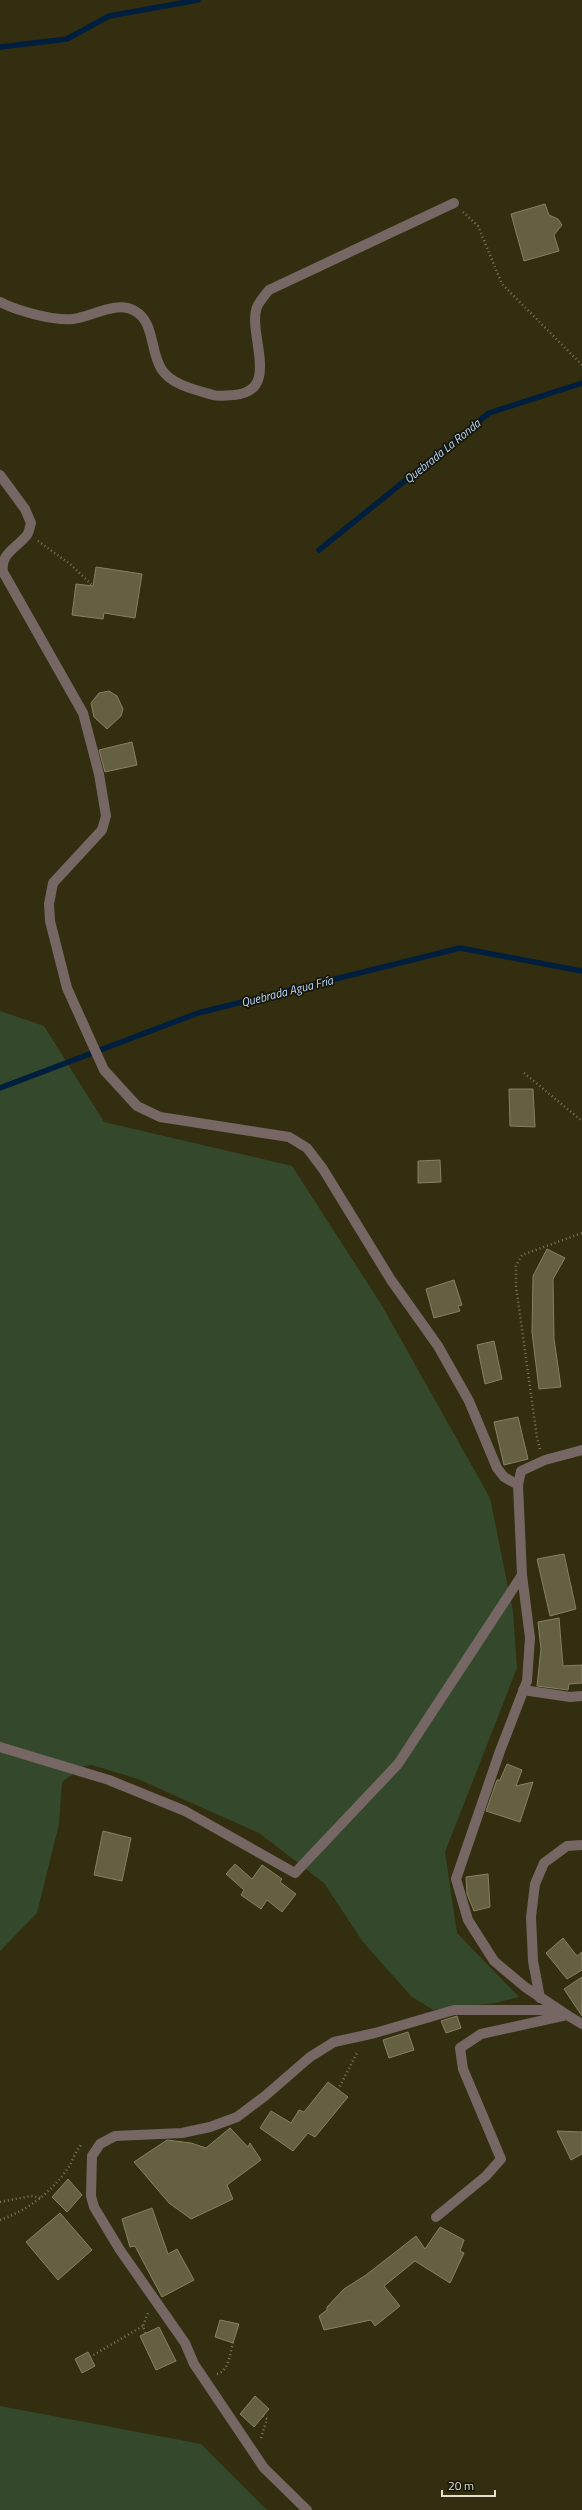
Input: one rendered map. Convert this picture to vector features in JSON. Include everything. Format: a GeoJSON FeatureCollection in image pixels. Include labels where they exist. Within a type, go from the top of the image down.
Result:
{"type":"FeatureCollection","features":[{"type":"Feature","properties":{"kind":"street"},"geometry":{"type":"LineString","coordinates":[[0,302],[18,311],[72,319],[122,306],[135,311],[146,323],[162,370],[181,385],[216,396],[242,394],[254,385],[261,374],[256,327],[256,308],[269,290],[454,204]]}},
{"type":"Feature","properties":{"kind":"street"},"geometry":{"type":"LineString","coordinates":[[0,475],[25,509],[32,523],[28,534],[3,557],[2,568],[83,713],[99,774],[106,816],[102,830],[53,883],[49,904],[50,921],[67,988],[95,1047],[104,1070],[137,1106],[160,1117],[289,1137],[307,1148],[323,1169],[391,1280],[438,1346],[469,1400],[497,1468],[504,1477],[518,1485]]}},
{"type":"Feature","properties":{"kind":"street"},"geometry":{"type":"LineString","coordinates":[[582,1450],[545,1460],[521,1471],[518,1485],[522,1575],[530,1638],[527,1681],[456,1879],[468,1920],[494,1961],[556,2010],[582,2024]]}},
{"type":"Feature","properties":{"kind":"street"},"geometry":{"type":"LineString","coordinates":[[0,1746],[109,1780],[185,1811],[295,1873],[398,1764],[522,1575]]}},
{"type":"Feature","properties":{"kind":"street"},"geometry":{"type":"LineString","coordinates":[[523,1690],[570,1697],[582,1696]]}},
{"type":"Feature","properties":{"kind":"street"},"geometry":{"type":"LineString","coordinates":[[540,1998],[533,1961],[531,1917],[535,1884],[544,1863],[566,1846],[582,1845]]}},
{"type":"Feature","properties":{"kind":"street"},"geometry":{"type":"LineString","coordinates":[[307,2510],[274,2479],[256,2456],[200,2373],[185,2343],[120,2250],[94,2207],[91,2196],[92,2156],[100,2144],[115,2136],[182,2132],[210,2127],[237,2116],[265,2096],[310,2057],[334,2042],[366,2035],[454,2010],[556,2010]]}},
{"type":"Feature","properties":{"kind":"street"},"geometry":{"type":"LineString","coordinates":[[436,2218],[486,2176],[501,2159],[463,2069],[460,2048],[481,2034],[567,2015]]}},
{"type":"Feature","properties":{"kind":"path"},"geometry":{"type":"LineString","coordinates":[[454,204],[478,226],[502,284],[582,365]]}},
{"type":"Feature","properties":{"kind":"path"},"geometry":{"type":"LineString","coordinates":[[28,534],[70,564],[93,586]]}},
{"type":"Feature","properties":{"kind":"path"},"geometry":{"type":"LineString","coordinates":[[524,1073],[582,1121]]}},
{"type":"Feature","properties":{"kind":"path"},"geometry":{"type":"LineString","coordinates":[[545,1460],[537,1438],[518,1316],[516,1266],[522,1255],[582,1233]]}},
{"type":"Feature","properties":{"kind":"path"},"geometry":{"type":"LineString","coordinates":[[338,2090],[366,2035]]}},
{"type":"Feature","properties":{"kind":"path"},"geometry":{"type":"LineString","coordinates":[[0,2220],[28,2208],[42,2198],[59,2180],[69,2167],[78,2148],[86,2141]]}},
{"type":"Feature","properties":{"kind":"path"},"geometry":{"type":"LineString","coordinates":[[0,2202],[31,2196],[42,2198]]}},
{"type":"Feature","properties":{"kind":"path"},"geometry":{"type":"LineString","coordinates":[[90,2357],[143,2326]]}},
{"type":"Feature","properties":{"kind":"path"},"geometry":{"type":"LineString","coordinates":[[200,2373],[219,2373],[224,2370],[233,2343]]}},
{"type":"Feature","properties":{"kind":"path"},"geometry":{"type":"LineString","coordinates":[[256,2456],[267,2419],[263,2416]]}},
{"type":"Feature","properties":{"kind":"green space"},"geometry":{"type":"Polygon","coordinates":[[[0,1011],[44,1026],[104,1122],[292,1166],[381,1304],[490,1498],[513,1612],[517,1668],[445,1852],[457,1933],[519,1997],[495,2003],[433,2010],[411,1996],[363,1942],[324,1883],[259,1833],[138,1779],[92,1765],[84,1766],[62,1782],[59,1824],[37,1913],[0,1951],[0,1011]]]}},
{"type":"Feature","properties":{"kind":"green space"},"geometry":{"type":"Polygon","coordinates":[[[0,2406],[201,2444],[267,2510],[0,2510],[0,2406]]]}},
{"type":"Feature","properties":{"kind":"building"},"geometry":{"type":"Polygon","coordinates":[[[545,204],[549,215],[558,219],[562,225],[554,235],[559,251],[524,261],[511,214],[545,204]]]}},
{"type":"Feature","properties":{"kind":"building"},"geometry":{"type":"Polygon","coordinates":[[[96,567],[142,574],[135,618],[104,613],[103,619],[72,615],[76,584],[93,586],[96,567]]]}},
{"type":"Feature","properties":{"kind":"building"},"geometry":{"type":"Polygon","coordinates":[[[109,691],[117,696],[123,709],[121,716],[107,729],[94,717],[91,703],[99,693],[109,691]]]}},
{"type":"Feature","properties":{"kind":"building"},"geometry":{"type":"Polygon","coordinates":[[[132,742],[137,765],[105,772],[99,750],[132,742]]]}},
{"type":"Feature","properties":{"kind":"building"},"geometry":{"type":"Polygon","coordinates":[[[509,1089],[533,1089],[535,1127],[510,1126],[509,1089]]]}},
{"type":"Feature","properties":{"kind":"building"},"geometry":{"type":"Polygon","coordinates":[[[440,1160],[441,1182],[418,1183],[418,1161],[440,1160]]]}},
{"type":"Feature","properties":{"kind":"building"},"geometry":{"type":"Polygon","coordinates":[[[547,1249],[565,1258],[553,1279],[554,1339],[561,1387],[539,1389],[532,1332],[533,1276],[547,1249]]]}},
{"type":"Feature","properties":{"kind":"building"},"geometry":{"type":"Polygon","coordinates":[[[454,1280],[462,1305],[458,1306],[460,1311],[434,1318],[426,1289],[454,1280]]]}},
{"type":"Feature","properties":{"kind":"building"},"geometry":{"type":"Polygon","coordinates":[[[494,1341],[502,1379],[485,1384],[477,1345],[494,1341]]]}},
{"type":"Feature","properties":{"kind":"building"},"geometry":{"type":"Polygon","coordinates":[[[518,1417],[528,1459],[504,1465],[494,1422],[518,1417]]]}},
{"type":"Feature","properties":{"kind":"building"},"geometry":{"type":"Polygon","coordinates":[[[564,1554],[576,1609],[550,1616],[537,1559],[564,1554]]]}},
{"type":"Feature","properties":{"kind":"building"},"geometry":{"type":"Polygon","coordinates":[[[559,1618],[563,1666],[582,1665],[582,1683],[569,1684],[568,1690],[537,1686],[541,1649],[538,1622],[559,1618]]]}},
{"type":"Feature","properties":{"kind":"building"},"geometry":{"type":"Polygon","coordinates":[[[507,1764],[522,1770],[516,1786],[533,1782],[520,1822],[486,1811],[497,1780],[500,1780],[507,1764]]]}},
{"type":"Feature","properties":{"kind":"building"},"geometry":{"type":"Polygon","coordinates":[[[103,1831],[131,1838],[122,1881],[94,1875],[103,1831]]]}},
{"type":"Feature","properties":{"kind":"building"},"geometry":{"type":"Polygon","coordinates":[[[235,1864],[252,1879],[262,1865],[282,1879],[280,1882],[296,1894],[282,1912],[267,1900],[261,1909],[241,1895],[244,1890],[226,1874],[235,1864]]]}},
{"type":"Feature","properties":{"kind":"building"},"geometry":{"type":"Polygon","coordinates":[[[488,1874],[490,1907],[474,1911],[467,1894],[466,1877],[488,1874]]]}},
{"type":"Feature","properties":{"kind":"building"},"geometry":{"type":"Polygon","coordinates":[[[563,1938],[577,1956],[582,1952],[582,1970],[567,1979],[546,1953],[563,1938]]]}},
{"type":"Feature","properties":{"kind":"building"},"geometry":{"type":"Polygon","coordinates":[[[582,1977],[582,2016],[564,1989],[582,1977]]]}},
{"type":"Feature","properties":{"kind":"building"},"geometry":{"type":"Polygon","coordinates":[[[457,2016],[461,2028],[446,2033],[441,2021],[457,2016]]]}},
{"type":"Feature","properties":{"kind":"building"},"geometry":{"type":"Polygon","coordinates":[[[408,2032],[414,2050],[389,2058],[383,2040],[408,2032]]]}},
{"type":"Feature","properties":{"kind":"building"},"geometry":{"type":"Polygon","coordinates":[[[328,2082],[348,2097],[315,2137],[308,2133],[293,2151],[260,2128],[271,2111],[291,2123],[299,2110],[304,2112],[328,2082]]]}},
{"type":"Feature","properties":{"kind":"building"},"geometry":{"type":"Polygon","coordinates":[[[230,2128],[248,2147],[250,2143],[261,2160],[227,2185],[233,2199],[191,2219],[169,2203],[134,2162],[167,2140],[191,2143],[206,2148],[230,2128]]]}},
{"type":"Feature","properties":{"kind":"building"},"geometry":{"type":"Polygon","coordinates":[[[557,2131],[582,2132],[582,2154],[571,2160],[557,2131]]]}},
{"type":"Feature","properties":{"kind":"building"},"geometry":{"type":"Polygon","coordinates":[[[68,2179],[82,2195],[67,2212],[52,2197],[68,2179]]]}},
{"type":"Feature","properties":{"kind":"building"},"geometry":{"type":"Polygon","coordinates":[[[152,2208],[168,2254],[177,2249],[194,2280],[162,2297],[135,2246],[130,2247],[122,2219],[152,2208]]]}},
{"type":"Feature","properties":{"kind":"building"},"geometry":{"type":"Polygon","coordinates":[[[60,2213],[92,2250],[58,2280],[26,2242],[60,2213]]]}},
{"type":"Feature","properties":{"kind":"building"},"geometry":{"type":"Polygon","coordinates":[[[440,2227],[464,2240],[460,2251],[464,2253],[450,2283],[415,2261],[384,2286],[400,2306],[375,2326],[371,2320],[324,2330],[319,2316],[327,2310],[327,2307],[344,2289],[366,2275],[416,2236],[425,2249],[440,2227]]]}},
{"type":"Feature","properties":{"kind":"building"},"geometry":{"type":"Polygon","coordinates":[[[220,2320],[239,2324],[233,2343],[215,2337],[220,2320]]]}},
{"type":"Feature","properties":{"kind":"building"},"geometry":{"type":"Polygon","coordinates":[[[159,2327],[176,2361],[156,2370],[140,2336],[159,2327]]]}},
{"type":"Feature","properties":{"kind":"building"},"geometry":{"type":"Polygon","coordinates":[[[88,2352],[95,2366],[82,2373],[75,2359],[88,2352]]]}},
{"type":"Feature","properties":{"kind":"building"},"geometry":{"type":"Polygon","coordinates":[[[255,2396],[269,2409],[254,2427],[240,2414],[255,2396]]]}},
{"type":"Feature","properties":{"kind":"waterway"},"geometry":{"type":"LineString","coordinates":[[0,47],[67,39],[109,16],[198,0]]}},
{"type":"Feature","properties":{"kind":"waterway","name":"Quebrada La Ronda"},"geometry":{"type":"LineString","coordinates":[[319,550],[489,413],[582,383]]}},
{"type":"Feature","properties":{"kind":"waterway","name":"Quebrada Agua Fría"},"geometry":{"type":"LineString","coordinates":[[0,1088],[198,1013],[460,948],[582,971]]}}]}
